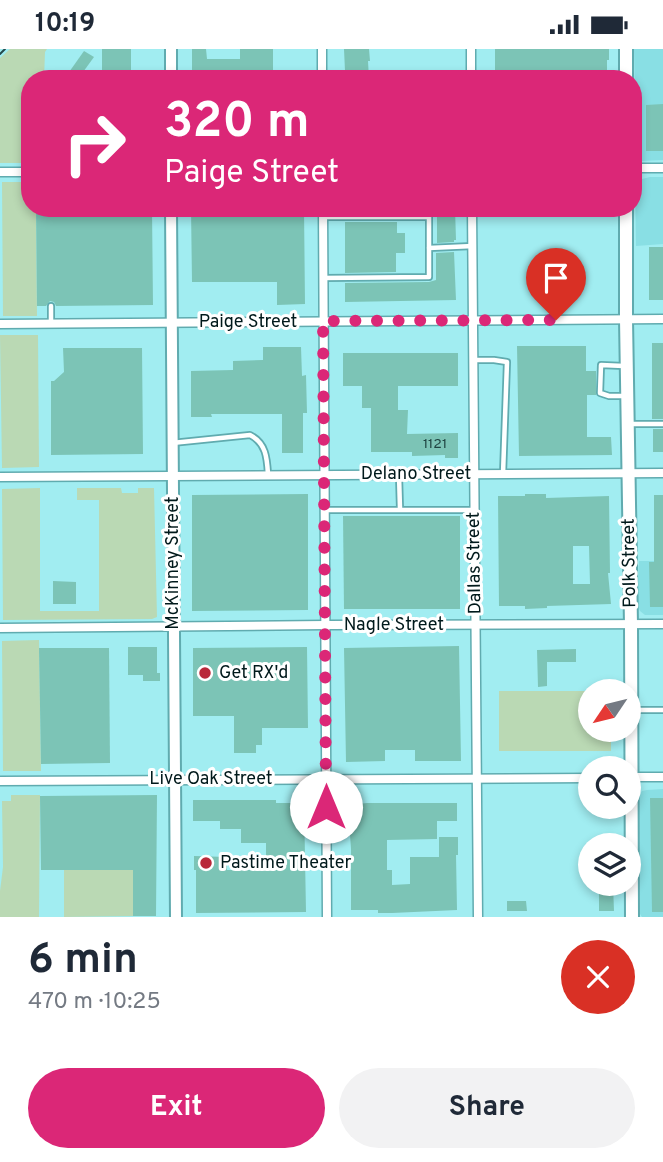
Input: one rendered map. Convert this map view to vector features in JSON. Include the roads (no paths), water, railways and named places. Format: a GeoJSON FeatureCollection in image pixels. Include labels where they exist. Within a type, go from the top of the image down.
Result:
{"type":"FeatureCollection","features":[{"type":"Feature","properties":{"kind":"main road"},"geometry":{"type":"LineString","coordinates":[[626,49],[626,70]]}},
{"type":"Feature","properties":{"kind":"main road","name":"Polk Street"},"geometry":{"type":"LineString","coordinates":[[626,217],[632,679]]}},
{"type":"Feature","properties":{"kind":"main road","name":"Polk Street"},"geometry":{"type":"LineString","coordinates":[[631,819],[632,917]]}},
{"type":"Feature","properties":{"kind":"street"},"geometry":{"type":"LineString","coordinates":[[171,49],[171,70]]}},
{"type":"Feature","properties":{"kind":"street"},"geometry":{"type":"LineString","coordinates":[[322,49],[322,70]]}},
{"type":"Feature","properties":{"kind":"street"},"geometry":{"type":"LineString","coordinates":[[471,49],[471,70]]}},
{"type":"Feature","properties":{"kind":"street"},"geometry":{"type":"LineString","coordinates":[[642,168],[663,168]]}},
{"type":"Feature","properties":{"kind":"street"},"geometry":{"type":"LineString","coordinates":[[0,172],[21,172]]}},
{"type":"Feature","properties":{"kind":"street","name":"McKinney Street"},"geometry":{"type":"LineString","coordinates":[[171,217],[176,917]]}},
{"type":"Feature","properties":{"kind":"street"},"geometry":{"type":"LineString","coordinates":[[323,217],[327,917]]}},
{"type":"Feature","properties":{"kind":"street","name":"Dallas Street"},"geometry":{"type":"LineString","coordinates":[[472,217],[478,917]]}},
{"type":"Feature","properties":{"kind":"street","name":"Paige Street"},"geometry":{"type":"LineString","coordinates":[[0,324],[663,319]]}},
{"type":"Feature","properties":{"kind":"street","name":"Delano Street"},"geometry":{"type":"LineString","coordinates":[[0,477],[663,473]]}},
{"type":"Feature","properties":{"kind":"street","name":"Nagle Street"},"geometry":{"type":"LineString","coordinates":[[0,628],[663,624]]}},
{"type":"Feature","properties":{"kind":"street"},"geometry":{"type":"LineString","coordinates":[[641,777],[663,777]]}},
{"type":"Feature","properties":{"kind":"street","name":"Live Oak Street"},"geometry":{"type":"LineString","coordinates":[[0,781],[578,778]]}},
{"type":"Feature","properties":{"kind":"lane"},"geometry":{"type":"LineString","coordinates":[[323,278],[429,277],[429,217]]}},
{"type":"Feature","properties":{"kind":"lane"},"geometry":{"type":"LineString","coordinates":[[429,248],[473,246]]}},
{"type":"Feature","properties":{"kind":"lane"},"geometry":{"type":"LineString","coordinates":[[51,306],[51,323]]}},
{"type":"Feature","properties":{"kind":"lane"},"geometry":{"type":"LineString","coordinates":[[473,361],[507,362],[503,474]]}},
{"type":"Feature","properties":{"kind":"lane"},"geometry":{"type":"LineString","coordinates":[[627,366],[601,365],[600,393],[628,396]]}},
{"type":"Feature","properties":{"kind":"lane"},"geometry":{"type":"LineString","coordinates":[[628,424],[663,424]]}},
{"type":"Feature","properties":{"kind":"lane"},"geometry":{"type":"LineString","coordinates":[[173,443],[250,435],[255,437],[264,449],[268,475]]}},
{"type":"Feature","properties":{"kind":"lane"},"geometry":{"type":"LineString","coordinates":[[399,475],[400,509]]}},
{"type":"Feature","properties":{"kind":"lane"},"geometry":{"type":"LineString","coordinates":[[324,510],[474,510]]}},
{"type":"Feature","properties":{"kind":"lane"},"geometry":{"type":"LineString","coordinates":[[641,710],[663,709]]}},
{"type":"Feature","properties":{"kind":"tram line"},"geometry":{"type":"LineString","coordinates":[[0,54],[5,49]]}},
{"type":"Feature","properties":{"kind":"place","name":"Get RX'd"},"geometry":{"type":"Point","coordinates":[205,673]}},
{"type":"Feature","properties":{"kind":"place","name":"Pastime Theater"},"geometry":{"type":"Point","coordinates":[206,863]}}]}
